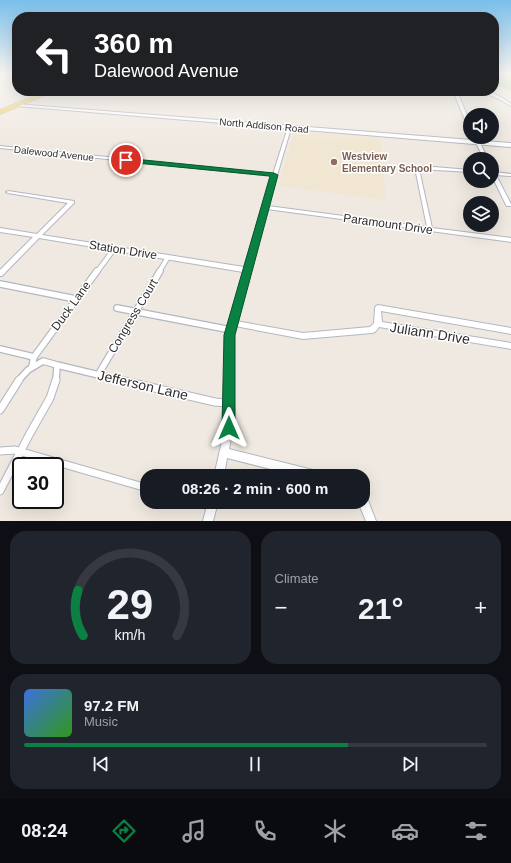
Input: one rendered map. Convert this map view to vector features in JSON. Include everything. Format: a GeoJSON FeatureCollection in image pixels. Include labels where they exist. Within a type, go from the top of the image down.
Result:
{"type":"FeatureCollection","features":[{"type":"Feature","properties":{"kind":"main road"},"geometry":{"type":"LineString","coordinates":[[0,112],[34,98]]}},
{"type":"Feature","properties":{"kind":"street"},"geometry":{"type":"LineString","coordinates":[[458,98],[463,110]]}},
{"type":"Feature","properties":{"kind":"street"},"geometry":{"type":"LineString","coordinates":[[500,98],[511,105]]}},
{"type":"Feature","properties":{"kind":"street","name":"North Addison Road"},"geometry":{"type":"LineString","coordinates":[[18,105],[463,142]]}},
{"type":"Feature","properties":{"kind":"street"},"geometry":{"type":"LineString","coordinates":[[221,469],[229,428],[228,403],[232,327],[274,175],[289,128]]}},
{"type":"Feature","properties":{"kind":"street","name":"North Addison Road"},"geometry":{"type":"LineString","coordinates":[[494,144],[511,145]]}},
{"type":"Feature","properties":{"kind":"street","name":"Dalewood Avenue"},"geometry":{"type":"LineString","coordinates":[[0,147],[274,175]]}},
{"type":"Feature","properties":{"kind":"street"},"geometry":{"type":"LineString","coordinates":[[430,229],[416,169],[418,167],[463,170]]}},
{"type":"Feature","properties":{"kind":"street"},"geometry":{"type":"LineString","coordinates":[[499,173],[511,175]]}},
{"type":"Feature","properties":{"kind":"street"},"geometry":{"type":"LineString","coordinates":[[499,186],[509,205]]}},
{"type":"Feature","properties":{"kind":"street"},"geometry":{"type":"LineString","coordinates":[[0,274],[72,202],[8,192]]}},
{"type":"Feature","properties":{"kind":"street","name":"Paramount Drive"},"geometry":{"type":"LineString","coordinates":[[265,207],[511,240]]}},
{"type":"Feature","properties":{"kind":"street","name":"Station Drive"},"geometry":{"type":"LineString","coordinates":[[0,230],[247,270]]}},
{"type":"Feature","properties":{"kind":"street","name":"Duck Lane"},"geometry":{"type":"LineString","coordinates":[[32,366],[34,357],[114,249]]}},
{"type":"Feature","properties":{"kind":"street","name":"Congress Court"},"geometry":{"type":"LineString","coordinates":[[98,374],[168,257]]}},
{"type":"Feature","properties":{"kind":"street"},"geometry":{"type":"LineString","coordinates":[[0,284],[76,299]]}},
{"type":"Feature","properties":{"kind":"street"},"geometry":{"type":"LineString","coordinates":[[117,308],[232,327]]}},
{"type":"Feature","properties":{"kind":"street"},"geometry":{"type":"LineString","coordinates":[[378,324],[378,308],[511,331]]}},
{"type":"Feature","properties":{"kind":"street","name":"Juliann Drive"},"geometry":{"type":"LineString","coordinates":[[232,327],[303,336],[372,330],[378,324],[511,346]]}},
{"type":"Feature","properties":{"kind":"street"},"geometry":{"type":"LineString","coordinates":[[0,349],[34,357]]}},
{"type":"Feature","properties":{"kind":"street","name":"Jefferson Lane"},"geometry":{"type":"LineString","coordinates":[[32,366],[43,361],[215,402],[228,403]]}},
{"type":"Feature","properties":{"kind":"street"},"geometry":{"type":"LineString","coordinates":[[0,491],[33,427],[49,402],[58,380],[57,365]]}},
{"type":"Feature","properties":{"kind":"street"},"geometry":{"type":"LineString","coordinates":[[0,410],[19,377],[32,366]]}},
{"type":"Feature","properties":{"kind":"street"},"geometry":{"type":"LineString","coordinates":[[0,451],[15,450],[140,486]]}},
{"type":"Feature","properties":{"kind":"street"},"geometry":{"type":"LineString","coordinates":[[225,453],[289,469]]}},
{"type":"Feature","properties":{"kind":"street"},"geometry":{"type":"LineString","coordinates":[[208,521],[211,509]]}},
{"type":"Feature","properties":{"kind":"street"},"geometry":{"type":"LineString","coordinates":[[366,509],[371,521]]}},
{"type":"Feature","properties":{"kind":"shaded area","name":"Westview Elementary School"},"geometry":{"type":"Polygon","coordinates":[[[294,131],[380,138],[386,200],[279,186],[294,131]]]}},
{"type":"Feature","properties":{"kind":"place","name":"Westview Elementary School"},"geometry":{"type":"Point","coordinates":[334,162]}},
{"type":"Feature","properties":{"kind":"route"},"geometry":{"type":"LineString","coordinates":[[126,160],[274,175],[229,335],[229,428]]}}]}
